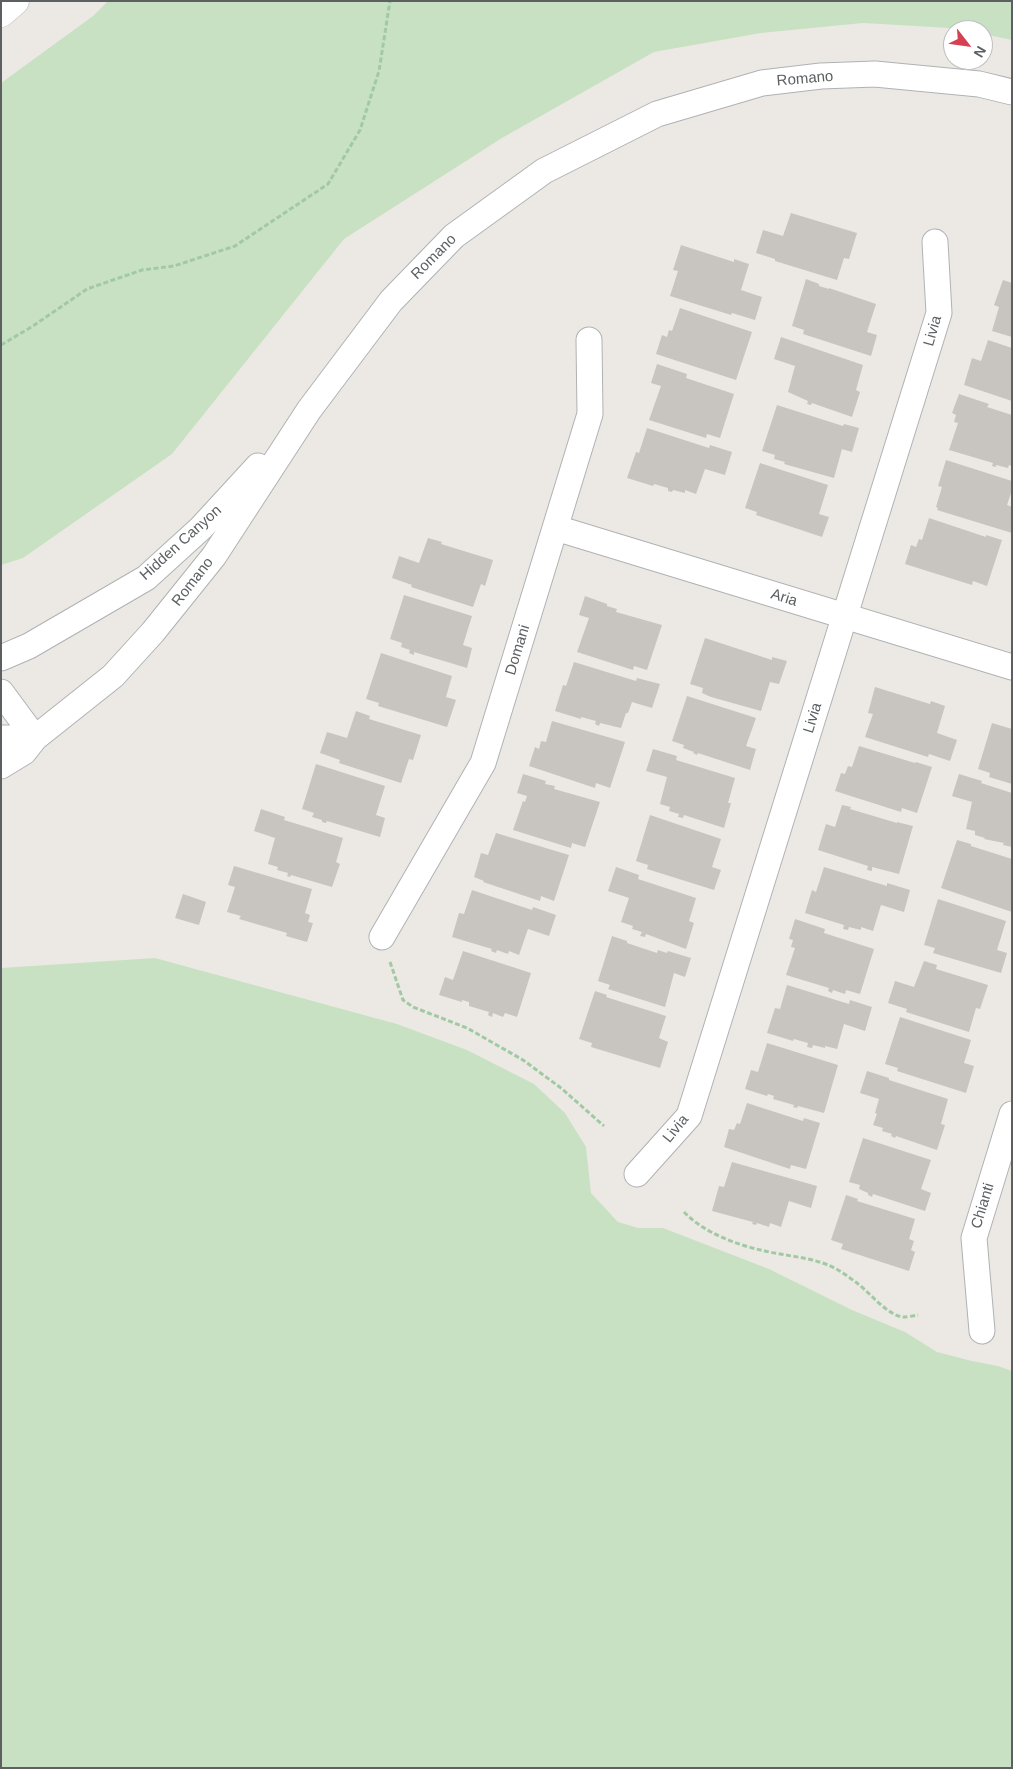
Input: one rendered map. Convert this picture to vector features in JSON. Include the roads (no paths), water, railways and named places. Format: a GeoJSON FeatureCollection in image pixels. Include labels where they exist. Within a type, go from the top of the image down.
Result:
{"type":"FeatureCollection","features":[{"type":"Feature","properties":{"kind":"main road"},"geometry":{"type":"LineString","coordinates":[[1,13],[15,1]]}},
{"type":"Feature","properties":{"kind":"street","name":"Romano"},"geometry":{"type":"LineString","coordinates":[[1,766],[24,752],[35,738],[113,676],[153,632],[214,556],[309,410],[391,300],[454,236],[544,171],[657,114],[762,83],[821,76],[875,74],[979,84],[1012,92]]}},
{"type":"Feature","properties":{"kind":"street","name":"Livia"},"geometry":{"type":"LineString","coordinates":[[637,1174],[689,1116],[939,313],[935,242]]}},
{"type":"Feature","properties":{"kind":"street","name":"Domani"},"geometry":{"type":"LineString","coordinates":[[382,938],[484,763],[590,414],[589,340]]}},
{"type":"Feature","properties":{"kind":"street","name":"Hidden Canyon"},"geometry":{"type":"LineString","coordinates":[[1,658],[29,646],[146,578],[202,528],[309,410]]}},
{"type":"Feature","properties":{"kind":"street","name":"Aria"},"geometry":{"type":"LineString","coordinates":[[556,528],[1012,667]]}},
{"type":"Feature","properties":{"kind":"street"},"geometry":{"type":"LineString","coordinates":[[1,692],[35,738]]}},
{"type":"Feature","properties":{"kind":"street"},"geometry":{"type":"LineString","coordinates":[[1,738],[35,738]]}},
{"type":"Feature","properties":{"kind":"street","name":"Chianti"},"geometry":{"type":"LineString","coordinates":[[982,1331],[974,1238],[1012,1114]]}}]}
